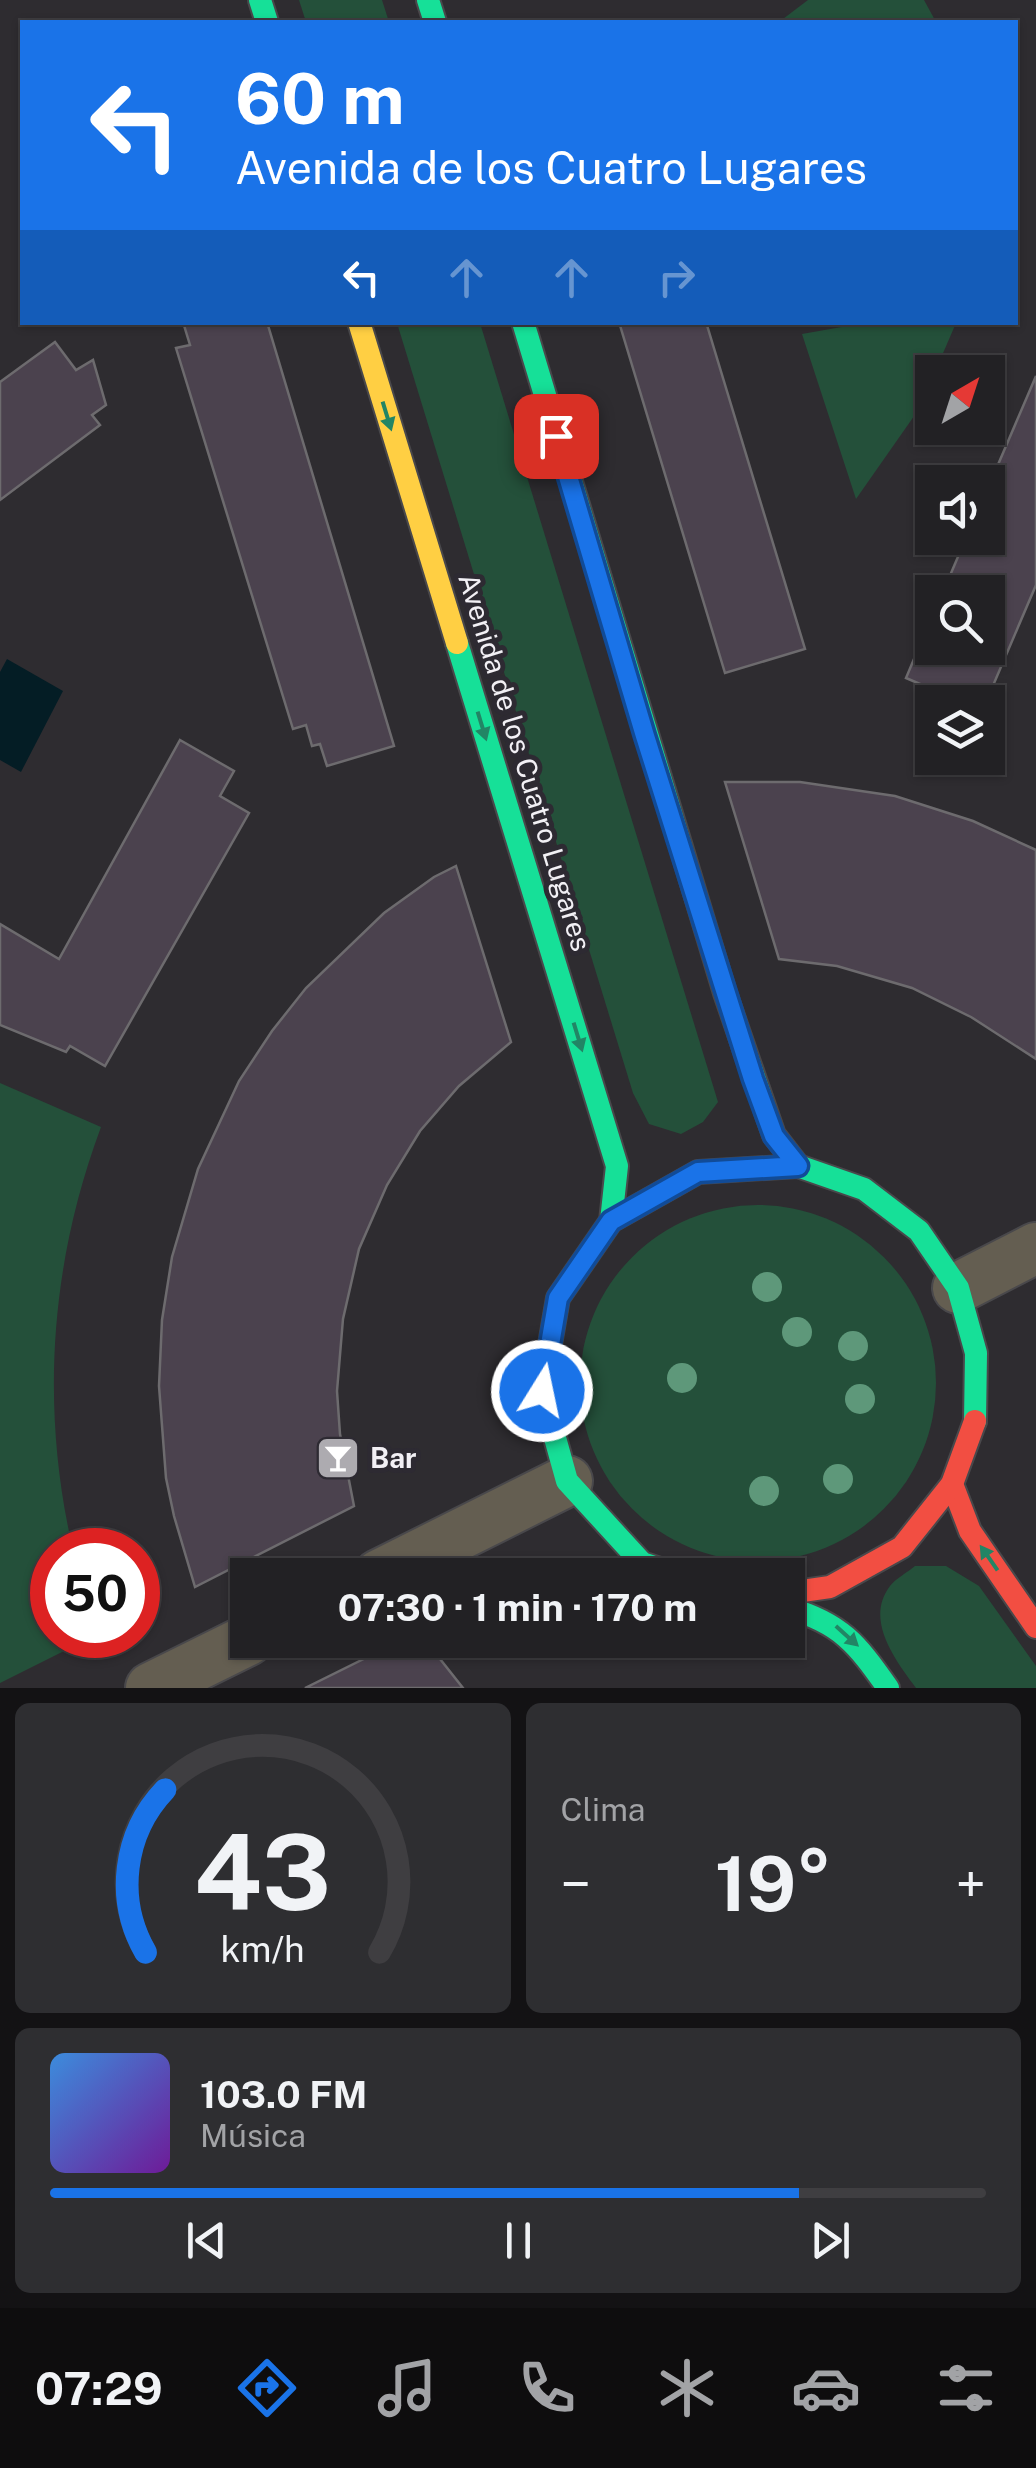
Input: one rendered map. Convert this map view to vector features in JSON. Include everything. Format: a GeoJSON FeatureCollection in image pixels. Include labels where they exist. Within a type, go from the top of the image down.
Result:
{"type":"FeatureCollection","features":[{"type":"Feature","properties":{"kind":"main road","name":"Avenida de los Cuatro Lugares"},"geometry":{"type":"LineString","coordinates":[[360,325],[618,1166],[611,1221]]}},
{"type":"Feature","properties":{"kind":"main road"},"geometry":{"type":"LineString","coordinates":[[524,325],[725,993],[774,1136],[798,1166]]}},
{"type":"Feature","properties":{"kind":"main road"},"geometry":{"type":"LineString","coordinates":[[637,1558],[568,1482],[542,1391],[558,1298],[611,1221],[698,1172],[798,1166],[864,1189],[918,1231],[958,1288],[976,1353],[975,1420],[952,1484],[902,1547],[830,1587],[805,1591]]}},
{"type":"Feature","properties":{"kind":"main road"},"geometry":{"type":"LineString","coordinates":[[952,1484],[970,1531],[1036,1627]]}},
{"type":"Feature","properties":{"kind":"main road"},"geometry":{"type":"LineString","coordinates":[[805,1612],[823,1617],[851,1636],[888,1688]]}},
{"type":"Feature","properties":{"kind":"street"},"geometry":{"type":"LineString","coordinates":[[958,1288],[1036,1248]]}},
{"type":"Feature","properties":{"kind":"street"},"geometry":{"type":"LineString","coordinates":[[414,1558],[568,1482]]}},
{"type":"Feature","properties":{"kind":"street"},"geometry":{"type":"LineString","coordinates":[[151,1688],[230,1649]]}},
{"type":"Feature","properties":{"kind":"green space"},"geometry":{"type":"Polygon","coordinates":[[[299,0],[382,0],[388,20],[305,20],[299,0]]]}},
{"type":"Feature","properties":{"kind":"green space"},"geometry":{"type":"Polygon","coordinates":[[[808,0],[924,0],[935,20],[782,20],[808,0]]]}},
{"type":"Feature","properties":{"kind":"green space"},"geometry":{"type":"Polygon","coordinates":[[[398,325],[481,325],[718,1102],[703,1122],[681,1134],[649,1124],[633,1093],[398,325]]]}},
{"type":"Feature","properties":{"kind":"green space"},"geometry":{"type":"Polygon","coordinates":[[[853,325],[955,325],[942,355],[915,355],[915,415],[856,499],[802,334],[853,325]]]}},
{"type":"Feature","properties":{"kind":"green space"},"geometry":{"type":"Polygon","coordinates":[[[0,1083],[101,1127],[70,1231],[56,1336],[56,1443],[69,1528],[30,1528],[30,1658],[50,1658],[0,1683],[0,1083]]]}},
{"type":"Feature","properties":{"kind":"green space"},"geometry":{"type":"Polygon","coordinates":[[[741,1206],[775,1206],[810,1213],[842,1226],[871,1245],[896,1270],[915,1299],[928,1331],[935,1366],[935,1400],[928,1435],[915,1467],[896,1496],[871,1521],[842,1540],[787,1558],[729,1558],[706,1553],[674,1540],[645,1521],[620,1496],[601,1467],[588,1435],[581,1400],[581,1366],[588,1331],[601,1299],[620,1270],[645,1245],[674,1226],[706,1213],[741,1206]]]}},
{"type":"Feature","properties":{"kind":"green space"},"geometry":{"type":"Polygon","coordinates":[[[915,1566],[946,1566],[979,1586],[1036,1666],[1036,1688],[916,1688],[886,1640],[880,1612],[890,1586],[915,1566]]]}},
{"type":"Feature","properties":{"kind":"water"},"geometry":{"type":"Polygon","coordinates":[[[7,659],[63,691],[21,772],[0,760],[0,672],[7,659]]]}},
{"type":"Feature","properties":{"kind":"building"},"geometry":{"type":"Polygon","coordinates":[[[184,325],[268,325],[394,746],[327,766],[320,744],[312,746],[306,725],[293,729],[176,348],[190,345],[184,325]]]}},
{"type":"Feature","properties":{"kind":"building"},"geometry":{"type":"Polygon","coordinates":[[[620,325],[707,325],[805,649],[725,673],[620,325]]]}},
{"type":"Feature","properties":{"kind":"building"},"geometry":{"type":"Polygon","coordinates":[[[55,342],[76,370],[93,360],[106,405],[92,415],[100,425],[0,500],[0,382],[55,342]]]}},
{"type":"Feature","properties":{"kind":"building"},"geometry":{"type":"Polygon","coordinates":[[[1036,376],[1036,585],[1005,658],[1005,575],[950,575],[959,555],[1005,555],[1005,465],[998,465],[1036,376]]]}},
{"type":"Feature","properties":{"kind":"building"},"geometry":{"type":"Polygon","coordinates":[[[915,657],[915,665],[1002,665],[993,685],[922,685],[906,678],[915,657]]]}},
{"type":"Feature","properties":{"kind":"building"},"geometry":{"type":"Polygon","coordinates":[[[180,740],[234,771],[220,796],[249,813],[105,1066],[70,1046],[66,1052],[0,1025],[0,924],[59,959],[180,740]]]}},
{"type":"Feature","properties":{"kind":"building"},"geometry":{"type":"Polygon","coordinates":[[[725,782],[800,782],[895,796],[973,821],[1036,850],[1036,1059],[971,1017],[912,988],[837,966],[779,959],[725,782]]]}},
{"type":"Feature","properties":{"kind":"building"},"geometry":{"type":"Polygon","coordinates":[[[456,866],[511,1042],[459,1086],[420,1131],[387,1185],[359,1249],[343,1319],[337,1391],[340,1434],[354,1506],[252,1558],[230,1558],[230,1569],[195,1587],[166,1478],[159,1386],[162,1320],[172,1257],[198,1169],[239,1081],[306,988],[384,913],[456,866]]]}},
{"type":"Feature","properties":{"kind":"building"},"geometry":{"type":"Polygon","coordinates":[[[366,1658],[439,1658],[463,1688],[305,1688],[366,1658]]]}},
{"type":"Feature","properties":{"kind":"traffic: fast"},"geometry":{"type":"LineString","coordinates":[[260,0],[266,20]]}},
{"type":"Feature","properties":{"kind":"traffic: fast"},"geometry":{"type":"LineString","coordinates":[[428,0],[434,20]]}},
{"type":"Feature","properties":{"kind":"traffic: fast"},"geometry":{"type":"LineString","coordinates":[[524,325],[725,993],[774,1135],[798,1166]]}},
{"type":"Feature","properties":{"kind":"traffic: fast"},"geometry":{"type":"LineString","coordinates":[[457,643],[617,1166],[611,1221]]}},
{"type":"Feature","properties":{"kind":"traffic: fast"},"geometry":{"type":"LineString","coordinates":[[637,1558],[567,1481],[542,1391],[558,1298],[611,1221],[698,1172],[798,1166],[864,1189],[919,1231],[958,1288],[976,1353],[975,1421]]}},
{"type":"Feature","properties":{"kind":"traffic: fast"},"geometry":{"type":"LineString","coordinates":[[805,1614],[846,1637],[888,1688]]}},
{"type":"Feature","properties":{"kind":"traffic: slow"},"geometry":{"type":"LineString","coordinates":[[360,325],[457,643]]}},
{"type":"Feature","properties":{"kind":"traffic: jam"},"geometry":{"type":"LineString","coordinates":[[805,1591],[830,1587],[902,1547],[952,1484],[975,1421]]}},
{"type":"Feature","properties":{"kind":"traffic: jam"},"geometry":{"type":"LineString","coordinates":[[952,1484],[970,1531],[1036,1627]]}},
{"type":"Feature","properties":{"kind":"place","name":"Bar"},"geometry":{"type":"Point","coordinates":[338,1458]}},
{"type":"Feature","properties":{"kind":"route"},"geometry":{"type":"LineString","coordinates":[[542,1391],[558,1298],[611,1221],[698,1172],[798,1166],[774,1136],[753,1079],[556,436]]}}]}
